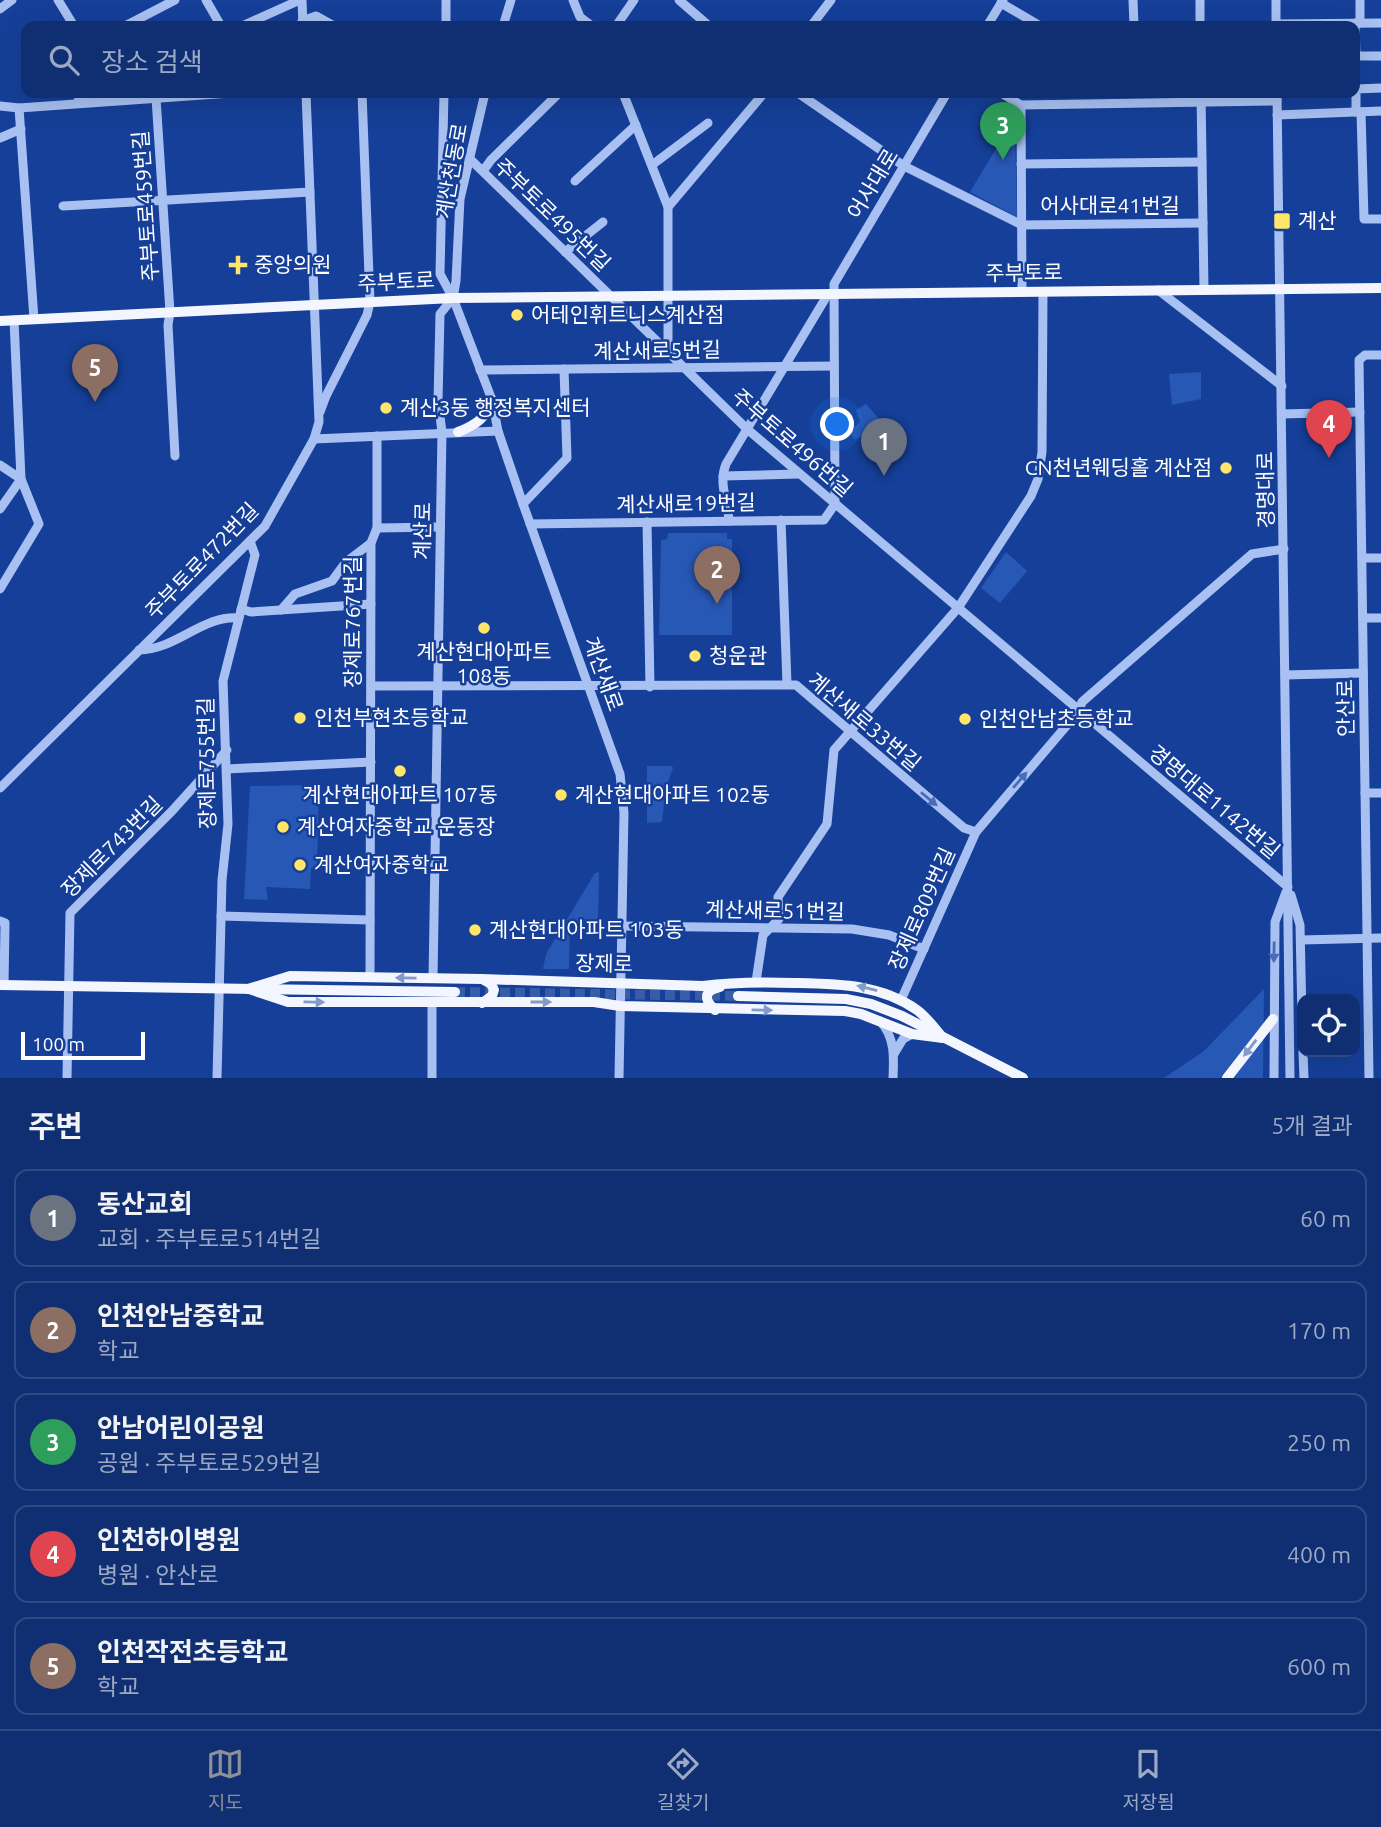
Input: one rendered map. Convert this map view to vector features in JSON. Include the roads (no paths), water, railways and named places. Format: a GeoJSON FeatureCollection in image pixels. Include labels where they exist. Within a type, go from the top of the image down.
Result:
{"type":"FeatureCollection","features":[{"type":"Feature","properties":{"kind":"main road","name":"주부토로"},"geometry":{"type":"LineString","coordinates":[[0,321],[453,298],[1381,288]]}},
{"type":"Feature","properties":{"kind":"main road"},"geometry":{"type":"LineString","coordinates":[[457,432],[480,421],[492,400]]}},
{"type":"Feature","properties":{"kind":"main road","name":"장제로"},"geometry":{"type":"LineString","coordinates":[[248,989],[290,976],[703,986],[736,982],[857,985],[901,1000],[920,1012],[943,1038]]}},
{"type":"Feature","properties":{"kind":"main road"},"geometry":{"type":"LineString","coordinates":[[482,979],[491,984],[494,990],[492,996],[482,1003]]}},
{"type":"Feature","properties":{"kind":"main road"},"geometry":{"type":"LineString","coordinates":[[715,1010],[707,999],[710,989],[736,982]]}},
{"type":"Feature","properties":{"kind":"main road","name":"장제로"},"geometry":{"type":"LineString","coordinates":[[2,985],[455,992]]}},
{"type":"Feature","properties":{"kind":"main road","name":"장제로"},"geometry":{"type":"LineString","coordinates":[[248,989],[288,1002],[594,1002],[620,1006],[715,1010],[845,1011],[878,1020],[912,1034],[943,1038]]}},
{"type":"Feature","properties":{"kind":"main road","name":"장제로"},"geometry":{"type":"LineString","coordinates":[[738,996],[846,999],[871,1004],[902,1016],[1023,1078]]}},
{"type":"Feature","properties":{"kind":"main road"},"geometry":{"type":"LineString","coordinates":[[1227,1078],[1273,1019]]}},
{"type":"Feature","properties":{"kind":"street"},"geometry":{"type":"LineString","coordinates":[[0,9],[12,0]]}},
{"type":"Feature","properties":{"kind":"street"},"geometry":{"type":"LineString","coordinates":[[58,0],[71,21]]}},
{"type":"Feature","properties":{"kind":"street"},"geometry":{"type":"LineString","coordinates":[[135,21],[175,0]]}},
{"type":"Feature","properties":{"kind":"street"},"geometry":{"type":"LineString","coordinates":[[206,0],[218,21]]}},
{"type":"Feature","properties":{"kind":"street"},"geometry":{"type":"LineString","coordinates":[[253,21],[301,0],[303,21]]}},
{"type":"Feature","properties":{"kind":"street"},"geometry":{"type":"LineString","coordinates":[[446,0],[446,21]]}},
{"type":"Feature","properties":{"kind":"street"},"geometry":{"type":"LineString","coordinates":[[505,21],[511,0]]}},
{"type":"Feature","properties":{"kind":"street"},"geometry":{"type":"LineString","coordinates":[[573,0],[580,18],[584,21]]}},
{"type":"Feature","properties":{"kind":"street"},"geometry":{"type":"LineString","coordinates":[[619,21],[634,0]]}},
{"type":"Feature","properties":{"kind":"street"},"geometry":{"type":"LineString","coordinates":[[1133,0],[1134,21]]}},
{"type":"Feature","properties":{"kind":"street"},"geometry":{"type":"LineString","coordinates":[[1200,0],[1200,21]]}},
{"type":"Feature","properties":{"kind":"street"},"geometry":{"type":"LineString","coordinates":[[1276,0],[1276,21]]}},
{"type":"Feature","properties":{"kind":"street"},"geometry":{"type":"LineString","coordinates":[[1358,21],[1360,0]]}},
{"type":"Feature","properties":{"kind":"street"},"geometry":{"type":"LineString","coordinates":[[684,1],[704,21]]}},
{"type":"Feature","properties":{"kind":"street"},"geometry":{"type":"LineString","coordinates":[[814,21],[825,2]]}},
{"type":"Feature","properties":{"kind":"street"},"geometry":{"type":"LineString","coordinates":[[990,21],[1002,2],[1032,21]]}},
{"type":"Feature","properties":{"kind":"street"},"geometry":{"type":"LineString","coordinates":[[307,21],[316,16],[325,21]]}},
{"type":"Feature","properties":{"kind":"street"},"geometry":{"type":"LineString","coordinates":[[1360,23],[1381,23]]}},
{"type":"Feature","properties":{"kind":"street"},"geometry":{"type":"LineString","coordinates":[[1360,56],[1381,56]]}},
{"type":"Feature","properties":{"kind":"street"},"geometry":{"type":"LineString","coordinates":[[1360,89],[1381,88]]}},
{"type":"Feature","properties":{"kind":"street"},"geometry":{"type":"LineString","coordinates":[[71,104],[84,98]]}},
{"type":"Feature","properties":{"kind":"street"},"geometry":{"type":"LineString","coordinates":[[0,106],[71,104],[108,98]]}},
{"type":"Feature","properties":{"kind":"street","name":"주부토로459번길"},"geometry":{"type":"LineString","coordinates":[[156,98],[170,312],[168,325],[175,456]]}},
{"type":"Feature","properties":{"kind":"street","name":"주부토로472번길"},"geometry":{"type":"LineString","coordinates":[[0,788],[265,526],[314,439],[319,417],[306,98]]}},
{"type":"Feature","properties":{"kind":"street"},"geometry":{"type":"LineString","coordinates":[[319,417],[326,396],[367,315],[370,302],[362,98]]}},
{"type":"Feature","properties":{"kind":"street"},"geometry":{"type":"LineString","coordinates":[[444,98],[440,274],[453,298]]}},
{"type":"Feature","properties":{"kind":"street","name":"계산천동로"},"geometry":{"type":"LineString","coordinates":[[453,298],[457,277],[460,200],[484,98]]}},
{"type":"Feature","properties":{"kind":"street"},"geometry":{"type":"LineString","coordinates":[[483,172],[491,160],[554,98]]}},
{"type":"Feature","properties":{"kind":"street"},"geometry":{"type":"LineString","coordinates":[[625,98],[668,206],[668,353]]}},
{"type":"Feature","properties":{"kind":"street"},"geometry":{"type":"LineString","coordinates":[[668,206],[760,98]]}},
{"type":"Feature","properties":{"kind":"street","name":"어사대로41번길"},"geometry":{"type":"LineString","coordinates":[[805,98],[904,166],[1022,225],[1203,223]]}},
{"type":"Feature","properties":{"kind":"street","name":"어사대로"},"geometry":{"type":"LineString","coordinates":[[831,294],[834,284],[944,98]]}},
{"type":"Feature","properties":{"kind":"street"},"geometry":{"type":"LineString","coordinates":[[1009,98],[1021,105],[1178,98]]}},
{"type":"Feature","properties":{"kind":"street"},"geometry":{"type":"LineString","coordinates":[[1201,98],[1204,290]]}},
{"type":"Feature","properties":{"kind":"street","name":"경명대로"},"geometry":{"type":"LineString","coordinates":[[1277,98],[1290,1078]]}},
{"type":"Feature","properties":{"kind":"street"},"geometry":{"type":"LineString","coordinates":[[1357,98],[1364,219],[1381,219]]}},
{"type":"Feature","properties":{"kind":"street"},"geometry":{"type":"LineString","coordinates":[[1021,105],[1022,292]]}},
{"type":"Feature","properties":{"kind":"street"},"geometry":{"type":"LineString","coordinates":[[19,107],[34,319]]}},
{"type":"Feature","properties":{"kind":"street"},"geometry":{"type":"LineString","coordinates":[[1278,115],[1381,111]]}},
{"type":"Feature","properties":{"kind":"street"},"geometry":{"type":"LineString","coordinates":[[652,165],[708,123]]}},
{"type":"Feature","properties":{"kind":"street"},"geometry":{"type":"LineString","coordinates":[[575,181],[636,125]]}},
{"type":"Feature","properties":{"kind":"street"},"geometry":{"type":"LineString","coordinates":[[0,138],[21,130]]}},
{"type":"Feature","properties":{"kind":"street","name":"주부토로495번길"},"geometry":{"type":"LineString","coordinates":[[469,158],[611,296]]}},
{"type":"Feature","properties":{"kind":"street"},"geometry":{"type":"LineString","coordinates":[[1021,164],[1202,162]]}},
{"type":"Feature","properties":{"kind":"street"},"geometry":{"type":"LineString","coordinates":[[64,206],[310,192]]}},
{"type":"Feature","properties":{"kind":"street"},"geometry":{"type":"LineString","coordinates":[[565,252],[603,222]]}},
{"type":"Feature","properties":{"kind":"street"},"geometry":{"type":"LineString","coordinates":[[1158,290],[1282,386]]}},
{"type":"Feature","properties":{"kind":"street"},"geometry":{"type":"LineString","coordinates":[[756,982],[763,934],[779,919],[778,897],[827,824],[834,750],[958,608],[1031,496],[1038,479],[1042,452],[1043,292]]}},
{"type":"Feature","properties":{"kind":"street"},"geometry":{"type":"LineString","coordinates":[[831,294],[835,504]]}},
{"type":"Feature","properties":{"kind":"street"},"geometry":{"type":"LineString","coordinates":[[729,521],[723,476],[726,464],[831,294]]}},
{"type":"Feature","properties":{"kind":"street","name":"주부토로496번길"},"geometry":{"type":"LineString","coordinates":[[611,296],[747,429],[958,608]]}},
{"type":"Feature","properties":{"kind":"street","name":"계산새로"},"geometry":{"type":"LineString","coordinates":[[453,298],[492,400],[498,431],[620,775],[624,793],[619,1078]]}},
{"type":"Feature","properties":{"kind":"street","name":"계산로"},"geometry":{"type":"LineString","coordinates":[[433,978],[442,432],[438,401],[440,314],[453,298]]}},
{"type":"Feature","properties":{"kind":"street"},"geometry":{"type":"LineString","coordinates":[[0,589],[39,524],[21,479],[14,320]]}},
{"type":"Feature","properties":{"kind":"street","name":"안산로"},"geometry":{"type":"LineString","coordinates":[[1369,1078],[1359,360],[1365,355],[1381,355]]}},
{"type":"Feature","properties":{"kind":"street","name":"계산새로5번길"},"geometry":{"type":"LineString","coordinates":[[480,370],[834,366]]}},
{"type":"Feature","properties":{"kind":"street"},"geometry":{"type":"LineString","coordinates":[[523,504],[567,458],[565,369]]}},
{"type":"Feature","properties":{"kind":"street"},"geometry":{"type":"LineString","coordinates":[[1282,414],[1360,412]]}},
{"type":"Feature","properties":{"kind":"street"},"geometry":{"type":"LineString","coordinates":[[314,439],[498,431]]}},
{"type":"Feature","properties":{"kind":"street","name":"장제로767번길"},"geometry":{"type":"LineString","coordinates":[[370,977],[371,543],[377,528],[377,436]]}},
{"type":"Feature","properties":{"kind":"street"},"geometry":{"type":"LineString","coordinates":[[0,465],[21,479]]}},
{"type":"Feature","properties":{"kind":"street"},"geometry":{"type":"LineString","coordinates":[[723,476],[799,474]]}},
{"type":"Feature","properties":{"kind":"street"},"geometry":{"type":"LineString","coordinates":[[0,509],[21,479]]}},
{"type":"Feature","properties":{"kind":"street","name":"계산새로19번길"},"geometry":{"type":"LineString","coordinates":[[530,524],[824,520],[835,504]]}},
{"type":"Feature","properties":{"kind":"street"},"geometry":{"type":"LineString","coordinates":[[781,520],[787,684]]}},
{"type":"Feature","properties":{"kind":"street"},"geometry":{"type":"LineString","coordinates":[[647,523],[650,687]]}},
{"type":"Feature","properties":{"kind":"street"},"geometry":{"type":"LineString","coordinates":[[377,528],[440,527]]}},
{"type":"Feature","properties":{"kind":"street","name":"장제로755번길"},"geometry":{"type":"LineString","coordinates":[[217,1078],[222,880],[228,824],[223,681],[255,555],[250,541]]}},
{"type":"Feature","properties":{"kind":"street"},"geometry":{"type":"LineString","coordinates":[[281,610],[295,594],[332,581],[346,562],[371,543]]}},
{"type":"Feature","properties":{"kind":"street","name":"장제로809번길"},"geometry":{"type":"LineString","coordinates":[[901,1000],[976,832],[1079,711],[1082,702],[1252,554],[1284,549]]}},
{"type":"Feature","properties":{"kind":"street"},"geometry":{"type":"LineString","coordinates":[[1362,558],[1381,558]]}},
{"type":"Feature","properties":{"kind":"street"},"geometry":{"type":"LineString","coordinates":[[139,650],[169,644],[215,620],[240,614],[371,604]]}},
{"type":"Feature","properties":{"kind":"street","name":"경명대로1142번길"},"geometry":{"type":"LineString","coordinates":[[958,608],[1288,887]]}},
{"type":"Feature","properties":{"kind":"street"},"geometry":{"type":"LineString","coordinates":[[1363,618],[1381,618]]}},
{"type":"Feature","properties":{"kind":"street"},"geometry":{"type":"LineString","coordinates":[[1285,675],[1363,673]]}},
{"type":"Feature","properties":{"kind":"street","name":"계산새로33번길"},"geometry":{"type":"LineString","coordinates":[[371,686],[796,685],[964,828],[976,832]]}},
{"type":"Feature","properties":{"kind":"street","name":"장제로743번길"},"geometry":{"type":"LineString","coordinates":[[67,1078],[70,914],[173,811],[227,750]]}},
{"type":"Feature","properties":{"kind":"street"},"geometry":{"type":"LineString","coordinates":[[227,769],[371,762]]}},
{"type":"Feature","properties":{"kind":"street"},"geometry":{"type":"LineString","coordinates":[[1365,793],[1381,793]]}},
{"type":"Feature","properties":{"kind":"street","name":"경명대로"},"geometry":{"type":"LineString","coordinates":[[1288,887],[1300,925],[1302,994]]}},
{"type":"Feature","properties":{"kind":"street","name":"경명대로"},"geometry":{"type":"LineString","coordinates":[[1274,1078],[1275,922],[1288,887]]}},
{"type":"Feature","properties":{"kind":"street"},"geometry":{"type":"LineString","coordinates":[[221,916],[370,920]]}},
{"type":"Feature","properties":{"kind":"street","name":"장제로"},"geometry":{"type":"LineString","coordinates":[[0,921],[5,923],[2,985]]}},
{"type":"Feature","properties":{"kind":"street","name":"계산새로51번길"},"geometry":{"type":"LineString","coordinates":[[622,926],[871,931],[924,949]]}},
{"type":"Feature","properties":{"kind":"street"},"geometry":{"type":"LineString","coordinates":[[1301,940],[1381,939]]}},
{"type":"Feature","properties":{"kind":"street"},"geometry":{"type":"LineString","coordinates":[[432,1004],[432,1078]]}},
{"type":"Feature","properties":{"kind":"street"},"geometry":{"type":"LineString","coordinates":[[878,1020],[887,1028],[894,1054],[893,1078]]}},
{"type":"Feature","properties":{"kind":"street"},"geometry":{"type":"LineString","coordinates":[[894,1054],[903,1039],[912,1034]]}},
{"type":"Feature","properties":{"kind":"street"},"geometry":{"type":"LineString","coordinates":[[1303,1057],[1304,1078]]}},
{"type":"Feature","properties":{"kind":"tunnel"},"geometry":{"type":"LineString","coordinates":[[455,992],[738,996]]}},
{"type":"Feature","properties":{"kind":"place","name":"안남어린이공원"},"geometry":{"type":"Point","coordinates":[1003,160]}},
{"type":"Feature","properties":{"kind":"place","name":"계산"},"geometry":{"type":"Point","coordinates":[1282,221]}},
{"type":"Feature","properties":{"kind":"place","name":"중앙의원"},"geometry":{"type":"Point","coordinates":[238,265]}},
{"type":"Feature","properties":{"kind":"place","name":"어테인휘트니스계산점"},"geometry":{"type":"Point","coordinates":[517,315]}},
{"type":"Feature","properties":{"kind":"place","name":"인천작전초등학교"},"geometry":{"type":"Point","coordinates":[95,402]}},
{"type":"Feature","properties":{"kind":"place","name":"계산3동 행정복지센터"},"geometry":{"type":"Point","coordinates":[386,408]}},
{"type":"Feature","properties":{"kind":"place","name":"인천하이병원"},"geometry":{"type":"Point","coordinates":[1329,458]}},
{"type":"Feature","properties":{"kind":"place","name":"CN천년웨딩홀 계산점"},"geometry":{"type":"Point","coordinates":[1226,468]}},
{"type":"Feature","properties":{"kind":"place","name":"동산교회"},"geometry":{"type":"Point","coordinates":[884,476]}},
{"type":"Feature","properties":{"kind":"place","name":"인천안남중학교"},"geometry":{"type":"Point","coordinates":[717,604]}},
{"type":"Feature","properties":{"kind":"place","name":"계산현대아파트 108동"},"geometry":{"type":"Point","coordinates":[484,628]}},
{"type":"Feature","properties":{"kind":"place","name":"청운관"},"geometry":{"type":"Point","coordinates":[695,656]}},
{"type":"Feature","properties":{"kind":"place","name":"인천부현초등학교"},"geometry":{"type":"Point","coordinates":[300,718]}},
{"type":"Feature","properties":{"kind":"place","name":"인천안남초등학교"},"geometry":{"type":"Point","coordinates":[965,719]}},
{"type":"Feature","properties":{"kind":"place","name":"계산현대아파트 107동"},"geometry":{"type":"Point","coordinates":[400,771]}},
{"type":"Feature","properties":{"kind":"place","name":"계산현대아파트 102동"},"geometry":{"type":"Point","coordinates":[561,795]}},
{"type":"Feature","properties":{"kind":"place","name":"계산여자중학교 운동장"},"geometry":{"type":"Point","coordinates":[283,827]}},
{"type":"Feature","properties":{"kind":"place","name":"계산여자중학교"},"geometry":{"type":"Point","coordinates":[300,865]}},
{"type":"Feature","properties":{"kind":"place","name":"계산현대아파트 103동"},"geometry":{"type":"Point","coordinates":[475,930]}}]}
